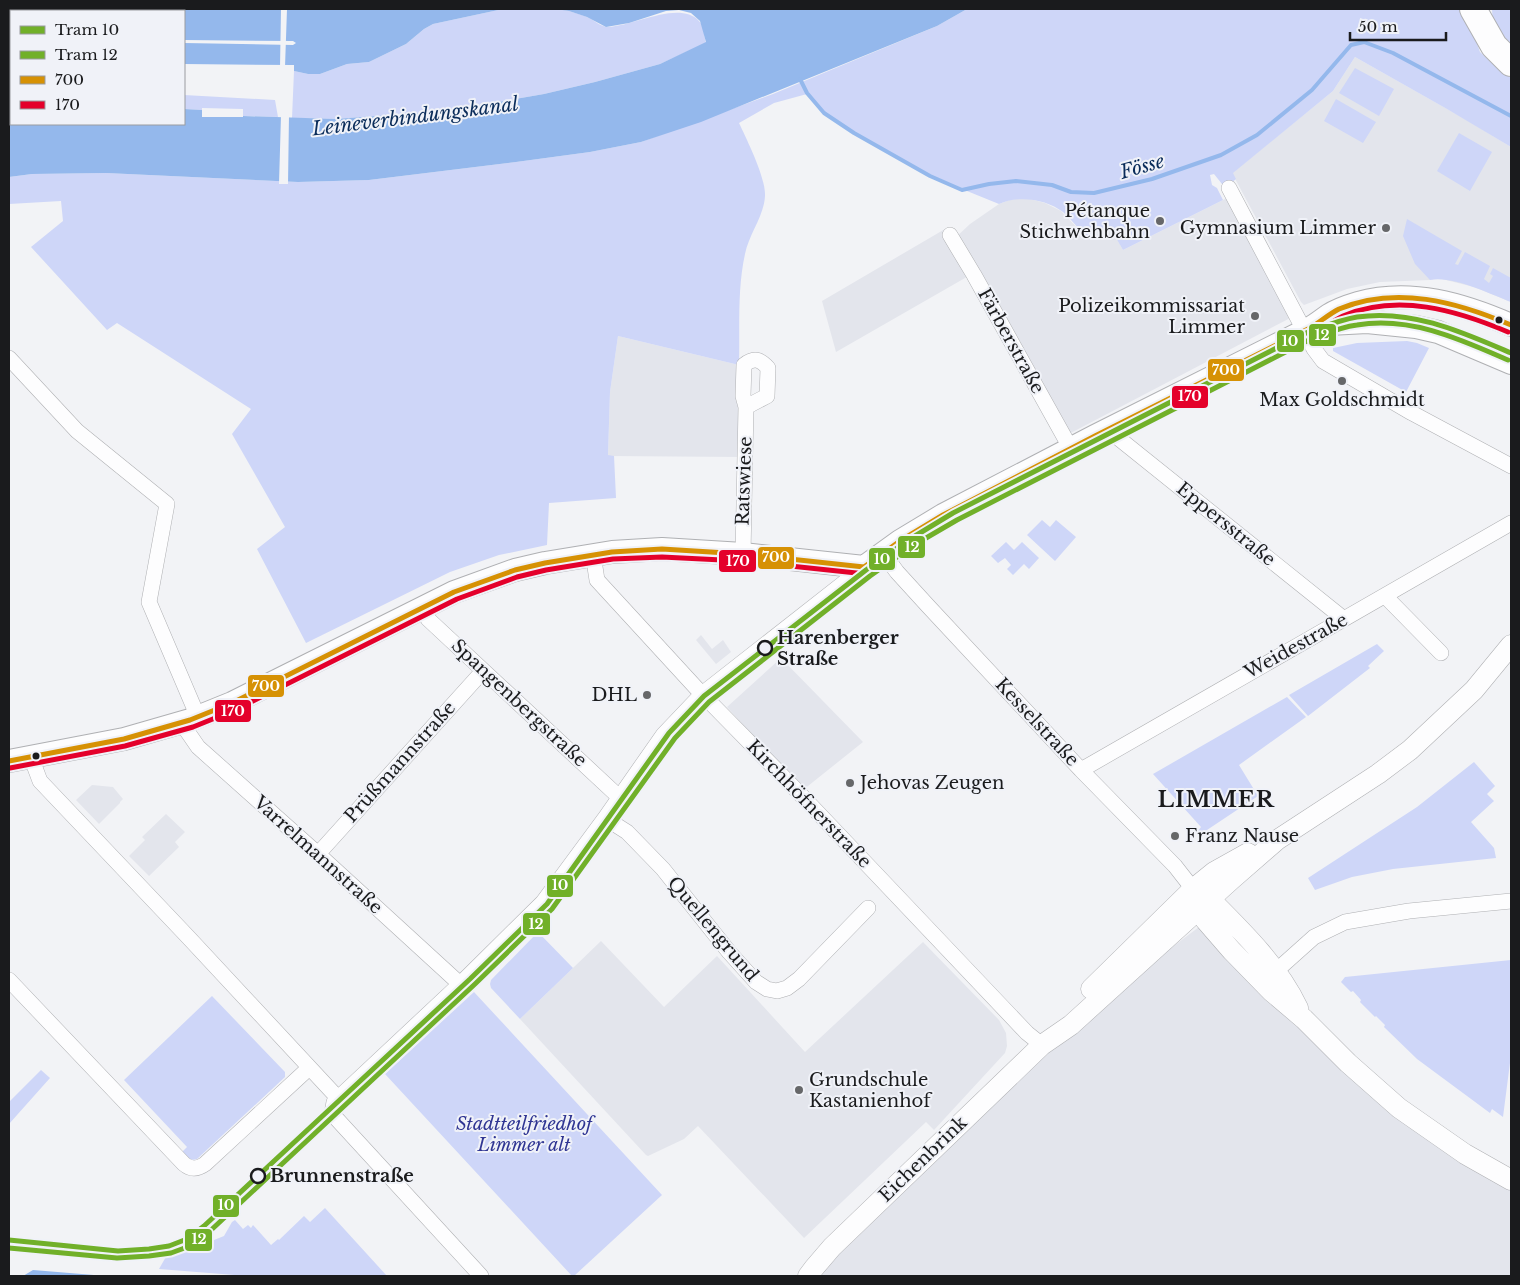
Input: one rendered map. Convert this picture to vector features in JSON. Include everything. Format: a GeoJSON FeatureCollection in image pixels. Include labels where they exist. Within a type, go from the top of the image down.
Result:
{"type":"FeatureCollection","features":[{"type":"Feature","properties":{"kind":"highway"},"geometry":{"type":"LineString","coordinates":[[1479,13],[1494,46],[1511,63]]}},
{"type":"Feature","properties":{"kind":"main road"},"geometry":{"type":"LineString","coordinates":[[9,761],[124,739],[191,720],[232,703],[454,592],[515,570],[545,563],[593,554],[662,549],[743,554],[864,567],[943,515],[1107,430],[1308,330],[1330,314],[1348,306],[1390,297],[1417,298],[1449,302],[1511,325]]}},
{"type":"Feature","properties":{"kind":"main road"},"geometry":{"type":"LineString","coordinates":[[1308,330],[1329,324],[1367,322],[1416,327],[1438,332],[1511,362]]}},
{"type":"Feature","properties":{"kind":"main road"},"geometry":{"type":"LineString","coordinates":[[1278,840],[1378,774],[1410,750],[1474,690],[1511,645]]}},
{"type":"Feature","properties":{"kind":"main road","name":"Eichenbrink"},"geometry":{"type":"LineString","coordinates":[[1042,1045],[1062,1017],[1193,889],[1214,872],[1258,848],[1278,840]]}},
{"type":"Feature","properties":{"kind":"main road","name":"Eichenbrink"},"geometry":{"type":"LineString","coordinates":[[808,1276],[832,1247],[1042,1045],[1071,1025],[1278,840]]}},
{"type":"Feature","properties":{"kind":"main road"},"geometry":{"type":"LineString","coordinates":[[1193,889],[1204,905],[1250,941],[1276,972],[1294,998],[1304,1019]]}},
{"type":"Feature","properties":{"kind":"main road"},"geometry":{"type":"LineString","coordinates":[[1204,905],[1206,921],[1221,938],[1271,991],[1304,1019],[1348,1063],[1399,1108],[1465,1154],[1511,1180]]}},
{"type":"Feature","properties":{"kind":"street"},"geometry":{"type":"LineString","coordinates":[[1229,188],[1308,330],[1317,354],[1323,361],[1412,413],[1511,466]]}},
{"type":"Feature","properties":{"kind":"street","name":"Färberstraße"},"geometry":{"type":"LineString","coordinates":[[950,235],[1071,449]]}},
{"type":"Feature","properties":{"kind":"street","name":"Varrelmannstraße"},"geometry":{"type":"LineString","coordinates":[[9,358],[77,431],[167,504],[149,602],[191,720],[187,731],[198,747],[460,984]]}},
{"type":"Feature","properties":{"kind":"street","name":"Ratswiese"},"geometry":{"type":"LineString","coordinates":[[743,554],[746,407]]}},
{"type":"Feature","properties":{"kind":"street","name":"Eppersstraße"},"geometry":{"type":"LineString","coordinates":[[1107,430],[1344,619]]}},
{"type":"Feature","properties":{"kind":"street","name":"Weidestraße"},"geometry":{"type":"LineString","coordinates":[[1081,770],[1511,523]]}},
{"type":"Feature","properties":{"kind":"street","name":"Kesselstraße"},"geometry":{"type":"LineString","coordinates":[[883,553],[897,572],[928,606],[1081,770],[1175,866],[1193,889]]}},
{"type":"Feature","properties":{"kind":"street","name":"Kirchhöfnerstraße"},"geometry":{"type":"LineString","coordinates":[[593,554],[597,580],[702,694],[803,797],[1027,1033],[1042,1045]]}},
{"type":"Feature","properties":{"kind":"street"},"geometry":{"type":"LineString","coordinates":[[481,1276],[335,1117],[332,1113],[334,1102],[460,984],[543,902],[663,735],[702,694],[864,567]]}},
{"type":"Feature","properties":{"kind":"street"},"geometry":{"type":"LineString","coordinates":[[1384,596],[1441,653]]}},
{"type":"Feature","properties":{"kind":"street","name":"Spangenbergstraße"},"geometry":{"type":"LineString","coordinates":[[422,607],[428,619],[619,797]]}},
{"type":"Feature","properties":{"kind":"street","name":"Prüßmannstraße"},"geometry":{"type":"LineString","coordinates":[[318,854],[483,671]]}},
{"type":"Feature","properties":{"kind":"street"},"geometry":{"type":"LineString","coordinates":[[31,757],[40,781],[309,1068],[334,1102]]}},
{"type":"Feature","properties":{"kind":"street","name":"Quellengrund"},"geometry":{"type":"LineString","coordinates":[[605,818],[627,832],[663,869],[728,952],[756,982],[767,989],[787,988],[799,979],[868,908]]}},
{"type":"Feature","properties":{"kind":"street"},"geometry":{"type":"LineString","coordinates":[[1276,972],[1314,937],[1345,922],[1410,911],[1511,901]]}},
{"type":"Feature","properties":{"kind":"street"},"geometry":{"type":"LineString","coordinates":[[9,980],[189,1168],[200,1167],[205,1164],[309,1068]]}},
{"type":"Feature","properties":{"kind":"shaded area","name":"Gymnasium Limmer"},"geometry":{"type":"Polygon","coordinates":[[[1355,57],[1511,147],[1511,302],[1474,287],[1438,278],[1380,282],[1347,289],[1304,305],[1301,302],[1232,173],[1333,91],[1355,57]]]}},
{"type":"Feature","properties":{"kind":"shaded area"},"geometry":{"type":"Polygon","coordinates":[[[1233,195],[1296,315],[1065,436],[953,240],[970,224],[999,204],[1012,199],[1030,199],[1045,203],[1061,211],[1085,236],[1109,225],[1123,250],[1233,195]]]}},
{"type":"Feature","properties":{"kind":"shaded area"},"geometry":{"type":"Polygon","coordinates":[[[945,229],[972,274],[836,352],[822,301],[945,229]]]}},
{"type":"Feature","properties":{"kind":"shaded area"},"geometry":{"type":"Polygon","coordinates":[[[618,336],[739,365],[742,457],[608,456],[610,392],[618,336]]]}},
{"type":"Feature","properties":{"kind":"shaded area"},"geometry":{"type":"Polygon","coordinates":[[[701,635],[712,649],[723,640],[731,652],[716,664],[696,640],[701,635]]]}},
{"type":"Feature","properties":{"kind":"shaded area"},"geometry":{"type":"Polygon","coordinates":[[[781,658],[863,742],[803,790],[727,707],[781,658]]]}},
{"type":"Feature","properties":{"kind":"shaded area"},"geometry":{"type":"Polygon","coordinates":[[[92,785],[113,787],[123,799],[99,824],[76,800],[92,785]]]}},
{"type":"Feature","properties":{"kind":"shaded area"},"geometry":{"type":"Polygon","coordinates":[[[166,814],[185,832],[175,842],[179,847],[149,876],[129,856],[145,840],[142,837],[166,814]]]}},
{"type":"Feature","properties":{"kind":"shaded area"},"geometry":{"type":"Polygon","coordinates":[[[1199,927],[1348,1063],[1511,1180],[1511,1276],[808,1276],[1042,1045],[1199,927]]]}},
{"type":"Feature","properties":{"kind":"shaded area","name":"Grundschule Kastanienhof"},"geometry":{"type":"Polygon","coordinates":[[[601,941],[664,1007],[717,956],[805,1052],[923,942],[999,1020],[1006,1033],[1007,1046],[1005,1053],[934,1130],[926,1122],[804,1238],[698,1126],[684,1139],[648,1156],[646,1155],[520,1019],[601,941]]]}},
{"type":"Feature","properties":{"kind":"green space"},"geometry":{"type":"Polygon","coordinates":[[[503,9],[561,9],[585,16],[608,27],[669,13],[680,13],[690,15],[701,23],[706,43],[660,64],[544,94],[475,106],[417,113],[335,119],[292,118],[294,71],[320,74],[347,64],[369,62],[406,44],[433,24],[503,9]]]}},
{"type":"Feature","properties":{"kind":"green space"},"geometry":{"type":"Polygon","coordinates":[[[967,9],[1465,9],[1480,52],[1511,78],[1511,147],[1355,57],[1333,91],[1233,173],[1236,179],[1229,185],[1222,184],[1214,174],[1210,175],[1212,185],[1217,188],[1223,200],[1123,250],[1109,226],[1085,236],[1063,212],[1049,204],[1024,199],[999,204],[930,176],[854,133],[824,113],[807,94],[774,103],[739,123],[759,169],[765,196],[762,211],[747,247],[742,268],[739,365],[618,336],[610,392],[608,455],[614,456],[616,498],[549,503],[547,545],[499,555],[450,572],[306,643],[257,549],[285,527],[232,434],[251,409],[117,323],[107,330],[31,247],[63,221],[61,201],[9,204],[9,177],[32,174],[106,173],[298,182],[369,180],[590,152],[641,142],[773,94],[937,26],[967,9]]]}},
{"type":"Feature","properties":{"kind":"green space"},"geometry":{"type":"Polygon","coordinates":[[[1492,9],[1511,9],[1511,48],[1497,30],[1493,21],[1492,9]]]}},
{"type":"Feature","properties":{"kind":"green space"},"geometry":{"type":"Polygon","coordinates":[[[1355,68],[1394,89],[1379,116],[1339,93],[1355,68]]]}},
{"type":"Feature","properties":{"kind":"green space"},"geometry":{"type":"Polygon","coordinates":[[[185,95],[275,100],[278,117],[243,116],[243,109],[202,108],[202,110],[185,109],[185,95]]]}},
{"type":"Feature","properties":{"kind":"green space"},"geometry":{"type":"Polygon","coordinates":[[[1336,99],[1376,122],[1363,143],[1324,121],[1336,99]]]}},
{"type":"Feature","properties":{"kind":"green space"},"geometry":{"type":"Polygon","coordinates":[[[1459,133],[1492,152],[1470,191],[1437,171],[1459,133]]]}},
{"type":"Feature","properties":{"kind":"green space"},"geometry":{"type":"Polygon","coordinates":[[[1407,219],[1462,251],[1455,264],[1458,265],[1465,252],[1490,266],[1484,279],[1489,283],[1493,276],[1490,274],[1493,268],[1511,278],[1511,302],[1482,290],[1449,280],[1430,280],[1415,264],[1403,236],[1407,219]]]}},
{"type":"Feature","properties":{"kind":"green space"},"geometry":{"type":"Polygon","coordinates":[[[1407,341],[1429,348],[1406,392],[1333,351],[1333,348],[1357,343],[1407,341]]]}},
{"type":"Feature","properties":{"kind":"green space"},"geometry":{"type":"Polygon","coordinates":[[[1042,520],[1050,527],[1056,520],[1076,537],[1055,561],[1027,535],[1042,520]]]}},
{"type":"Feature","properties":{"kind":"green space"},"geometry":{"type":"Polygon","coordinates":[[[1006,542],[1014,550],[1022,542],[1039,558],[1029,569],[1024,564],[1013,575],[1007,569],[1011,565],[1005,558],[998,563],[991,556],[1006,542]]]}},
{"type":"Feature","properties":{"kind":"green space"},"geometry":{"type":"Polygon","coordinates":[[[1377,644],[1384,651],[1368,666],[1370,668],[1308,716],[1289,695],[1377,644]]]}},
{"type":"Feature","properties":{"kind":"green space"},"geometry":{"type":"Polygon","coordinates":[[[1287,697],[1306,717],[1239,765],[1258,796],[1201,834],[1198,831],[1201,827],[1153,774],[1287,697]]]}},
{"type":"Feature","properties":{"kind":"green space"},"geometry":{"type":"Polygon","coordinates":[[[1474,762],[1495,786],[1487,794],[1494,801],[1471,822],[1494,848],[1496,858],[1393,869],[1352,877],[1315,890],[1308,878],[1417,807],[1474,762]]]}},
{"type":"Feature","properties":{"kind":"green space"},"geometry":{"type":"Polygon","coordinates":[[[538,932],[573,968],[520,1019],[491,988],[490,984],[491,980],[538,932]]]}},
{"type":"Feature","properties":{"kind":"green space"},"geometry":{"type":"Polygon","coordinates":[[[1511,960],[1511,1055],[1503,1117],[1492,1109],[1490,1113],[1417,1059],[1360,1002],[1361,1000],[1353,991],[1351,992],[1341,982],[1345,977],[1511,960]]]}},
{"type":"Feature","properties":{"kind":"green space","name":"Stadtteilfriedhof Limmer alt"},"geometry":{"type":"Polygon","coordinates":[[[474,992],[662,1195],[574,1276],[385,1074],[474,992]]]}},
{"type":"Feature","properties":{"kind":"green space"},"geometry":{"type":"Polygon","coordinates":[[[212,996],[285,1072],[285,1077],[197,1159],[192,1160],[186,1158],[181,1153],[187,1147],[124,1080],[212,996]]]}},
{"type":"Feature","properties":{"kind":"green space"},"geometry":{"type":"Polygon","coordinates":[[[41,1070],[50,1078],[9,1124],[9,1102],[41,1070]]]}},
{"type":"Feature","properties":{"kind":"green space"},"geometry":{"type":"Polygon","coordinates":[[[325,1208],[387,1276],[247,1276],[159,1269],[167,1255],[195,1242],[209,1242],[224,1236],[235,1220],[243,1229],[248,1225],[251,1228],[253,1225],[271,1245],[279,1240],[304,1216],[310,1222],[325,1208]]]}},
{"type":"Feature","properties":{"kind":"water"},"geometry":{"type":"Polygon","coordinates":[[[9,9],[503,9],[433,24],[406,44],[369,62],[347,64],[320,74],[294,71],[294,65],[185,64],[185,43],[293,45],[296,43],[293,41],[185,40],[185,10],[10,10],[9,50],[9,9]]]}},
{"type":"Feature","properties":{"kind":"water","name":"Leineverbindungskanal"},"geometry":{"type":"Polygon","coordinates":[[[556,9],[967,9],[937,26],[701,122],[641,142],[590,152],[369,180],[298,182],[106,173],[32,174],[9,177],[9,108],[10,125],[185,125],[185,109],[202,110],[202,117],[243,116],[335,119],[417,113],[475,106],[544,94],[595,82],[660,64],[706,42],[700,21],[691,13],[679,10],[666,11],[629,23],[606,27],[587,17],[556,9]]]}},
{"type":"Feature","properties":{"kind":"water"},"geometry":{"type":"Polygon","coordinates":[[[33,1270],[106,1276],[23,1276],[33,1270]]]}},
{"type":"Feature","properties":{"kind":"pier"},"geometry":{"type":"Polygon","coordinates":[[[281,9],[287,9],[285,67],[280,67],[281,9]]]}},
{"type":"Feature","properties":{"kind":"pier"},"geometry":{"type":"Polygon","coordinates":[[[281,115],[289,115],[288,184],[279,184],[281,115]]]}},
{"type":"Feature","properties":{"kind":"waterway","name":"Fösse"},"geometry":{"type":"LineString","coordinates":[[800,79],[807,93],[824,113],[854,133],[930,176],[962,190],[1016,181],[1052,185],[1071,192],[1094,193],[1152,179],[1221,155],[1257,135],[1312,90],[1351,45],[1364,42],[1393,53],[1511,116]]}},
{"type":"Feature","properties":{"kind":"tram line","name":"10"},"geometry":{"type":"LineString","coordinates":[[9,1240],[118,1251],[149,1249],[169,1246],[187,1239],[204,1226],[470,979],[547,904],[669,733],[704,696],[866,570],[910,539],[953,513],[1306,333],[1344,320],[1377,315],[1417,319],[1455,330],[1511,353]]}},
{"type":"Feature","properties":{"kind":"tram line","name":"12"},"geometry":{"type":"LineString","coordinates":[[9,1248],[117,1258],[149,1256],[171,1253],[190,1246],[209,1232],[475,984],[552,909],[675,738],[709,702],[870,576],[914,545],[957,520],[1309,340],[1339,329],[1377,323],[1415,327],[1453,337],[1508,360]]}},
{"type":"Feature","properties":{"kind":"transit line","name":"700"},"geometry":{"type":"LineString","coordinates":[[9,761],[124,739],[190,720],[232,703],[454,592],[515,570],[545,563],[612,552],[662,549],[743,554],[864,567],[900,541],[943,515],[1310,328],[1339,309],[1361,302],[1382,298],[1426,299],[1469,309],[1511,325]]}},
{"type":"Feature","properties":{"kind":"transit line","name":"170"},"geometry":{"type":"LineString","coordinates":[[10,768],[125,746],[193,727],[235,710],[457,599],[517,577],[546,570],[613,559],[662,557],[742,561],[866,574],[904,547],[947,522],[1098,443],[1313,335],[1339,318],[1364,309],[1406,305],[1427,307],[1468,317],[1508,332]]}},
{"type":"Feature","properties":{"kind":"place","name":"Pétanque Stichwehbahn"},"geometry":{"type":"Point","coordinates":[1160,221]}},
{"type":"Feature","properties":{"kind":"place","name":"Gymnasium Limmer"},"geometry":{"type":"Point","coordinates":[1386,228]}},
{"type":"Feature","properties":{"kind":"place","name":"Polizeikommissariat Limmer"},"geometry":{"type":"Point","coordinates":[1255,316]}},
{"type":"Feature","properties":{"kind":"place","name":"Max Goldschmidt"},"geometry":{"type":"Point","coordinates":[1342,381]}},
{"type":"Feature","properties":{"kind":"place","name":"Harenberger Straße"},"geometry":{"type":"Point","coordinates":[765,648]}},
{"type":"Feature","properties":{"kind":"place","name":"DHL"},"geometry":{"type":"Point","coordinates":[647,695]}},
{"type":"Feature","properties":{"kind":"place","name":"Jehovas Zeugen"},"geometry":{"type":"Point","coordinates":[850,783]}},
{"type":"Feature","properties":{"kind":"place","name":"Franz Nause"},"geometry":{"type":"Point","coordinates":[1175,836]}},
{"type":"Feature","properties":{"kind":"place","name":"Grundschule Kastanienhof"},"geometry":{"type":"Point","coordinates":[799,1090]}},
{"type":"Feature","properties":{"kind":"place","name":"Brunnenstraße"},"geometry":{"type":"Point","coordinates":[258,1176]}},
{"type":"Feature","properties":{"kind":"district","name":"LIMMER"},"geometry":{"type":"Point","coordinates":[1216,799]}}]}
